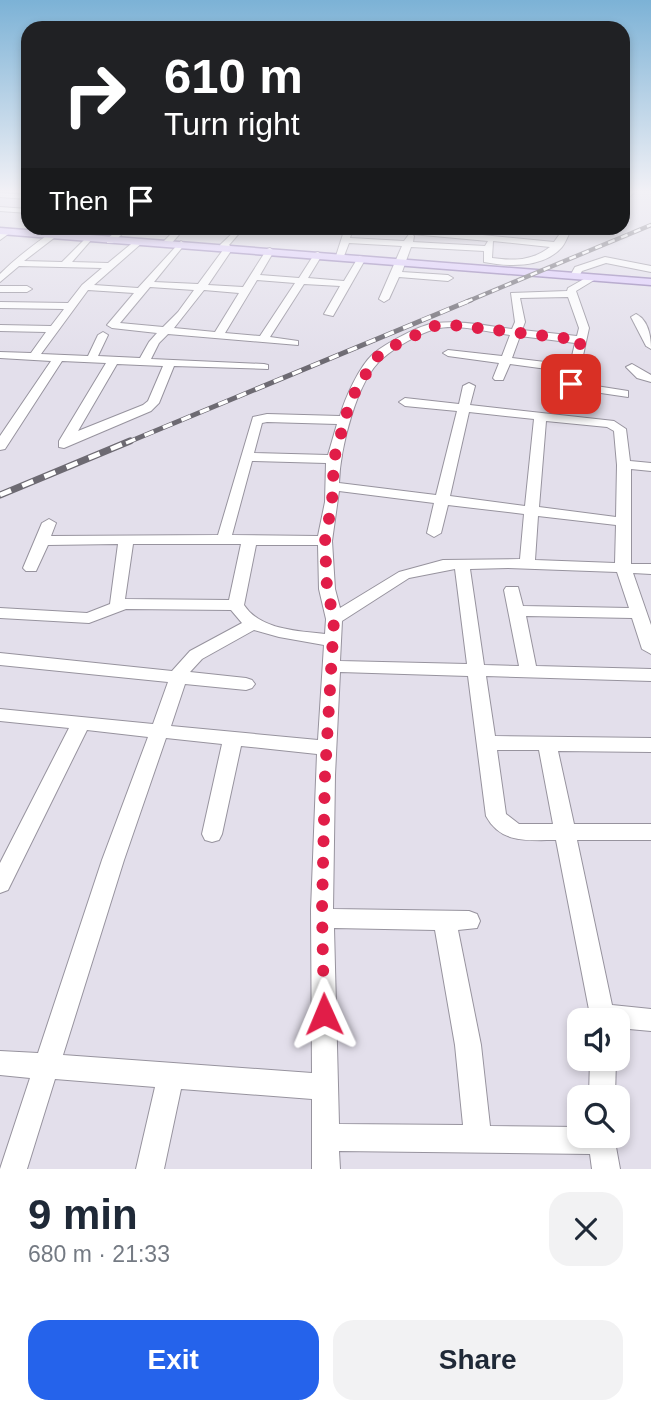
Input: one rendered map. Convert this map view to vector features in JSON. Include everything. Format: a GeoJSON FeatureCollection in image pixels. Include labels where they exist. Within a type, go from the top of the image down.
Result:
{"type":"FeatureCollection","features":[{"type":"Feature","properties":{"kind":"main road"},"geometry":{"type":"LineString","coordinates":[[210,247],[651,282]]}},
{"type":"Feature","properties":{"kind":"street"},"geometry":{"type":"LineString","coordinates":[[0,279],[37,247]]}},
{"type":"Feature","properties":{"kind":"street"},"geometry":{"type":"LineString","coordinates":[[64,265],[81,247]]}},
{"type":"Feature","properties":{"kind":"street"},"geometry":{"type":"LineString","coordinates":[[34,356],[85,287],[134,247]]}},
{"type":"Feature","properties":{"kind":"street"},"geometry":{"type":"LineString","coordinates":[[179,247],[111,324],[294,343]]}},
{"type":"Feature","properties":{"kind":"street"},"geometry":{"type":"LineString","coordinates":[[340,256],[343,247]]}},
{"type":"Feature","properties":{"kind":"street"},"geometry":{"type":"LineString","coordinates":[[384,299],[406,247]]}},
{"type":"Feature","properties":{"kind":"street"},"geometry":{"type":"LineString","coordinates":[[448,247],[488,249],[487,260],[525,263],[556,247]]}},
{"type":"Feature","properties":{"kind":"street"},"geometry":{"type":"LineString","coordinates":[[145,360],[154,342],[182,314],[226,248]]}},
{"type":"Feature","properties":{"kind":"street"},"geometry":{"type":"LineString","coordinates":[[218,335],[270,251]]}},
{"type":"Feature","properties":{"kind":"street"},"geometry":{"type":"LineString","coordinates":[[263,340],[318,255]]}},
{"type":"Feature","properties":{"kind":"street"},"geometry":{"type":"LineString","coordinates":[[329,314],[362,258]]}},
{"type":"Feature","properties":{"kind":"street"},"geometry":{"type":"LineString","coordinates":[[575,275],[578,269],[605,260],[651,269]]}},
{"type":"Feature","properties":{"kind":"street"},"geometry":{"type":"LineString","coordinates":[[16,263],[111,266]]}},
{"type":"Feature","properties":{"kind":"street"},"geometry":{"type":"LineString","coordinates":[[396,274],[448,278]]}},
{"type":"Feature","properties":{"kind":"street"},"geometry":{"type":"LineString","coordinates":[[594,276],[573,287],[570,294],[584,328],[571,386],[624,394]]}},
{"type":"Feature","properties":{"kind":"street"},"geometry":{"type":"LineString","coordinates":[[253,277],[347,284]]}},
{"type":"Feature","properties":{"kind":"street"},"geometry":{"type":"LineString","coordinates":[[85,287],[200,287],[244,290]]}},
{"type":"Feature","properties":{"kind":"street"},"geometry":{"type":"LineString","coordinates":[[0,289],[27,289]]}},
{"type":"Feature","properties":{"kind":"street"},"geometry":{"type":"LineString","coordinates":[[499,378],[520,322],[515,294],[570,294]]}},
{"type":"Feature","properties":{"kind":"street"},"geometry":{"type":"LineString","coordinates":[[0,305],[70,306]]}},
{"type":"Feature","properties":{"kind":"street"},"geometry":{"type":"LineString","coordinates":[[636,317],[647,332],[651,346]]}},
{"type":"Feature","properties":{"kind":"street"},"geometry":{"type":"LineString","coordinates":[[326,1169],[322,918],[334,619],[327,589],[325,541],[334,459],[345,420],[358,386],[377,357],[406,339],[441,325],[581,340]]}},
{"type":"Feature","properties":{"kind":"street"},"geometry":{"type":"LineString","coordinates":[[0,328],[53,329]]}},
{"type":"Feature","properties":{"kind":"street"},"geometry":{"type":"LineString","coordinates":[[92,358],[103,335]]}},
{"type":"Feature","properties":{"kind":"street"},"geometry":{"type":"LineString","coordinates":[[448,353],[574,369]]}},
{"type":"Feature","properties":{"kind":"street"},"geometry":{"type":"LineString","coordinates":[[2,357],[145,360],[264,367]]}},
{"type":"Feature","properties":{"kind":"street"},"geometry":{"type":"LineString","coordinates":[[0,446],[60,357]]}},
{"type":"Feature","properties":{"kind":"street"},"geometry":{"type":"LineString","coordinates":[[114,359],[63,445],[147,408],[153,403],[171,361]]}},
{"type":"Feature","properties":{"kind":"street"},"geometry":{"type":"LineString","coordinates":[[632,367],[641,376],[651,379]]}},
{"type":"Feature","properties":{"kind":"street"},"geometry":{"type":"LineString","coordinates":[[434,533],[469,386]]}},
{"type":"Feature","properties":{"kind":"street"},"geometry":{"type":"LineString","coordinates":[[405,402],[617,426],[621,432],[624,465],[623,567],[651,649]]}},
{"type":"Feature","properties":{"kind":"street"},"geometry":{"type":"LineString","coordinates":[[527,563],[540,417]]}},
{"type":"Feature","properties":{"kind":"street"},"geometry":{"type":"LineString","coordinates":[[224,539],[255,424],[261,419],[345,420]]}},
{"type":"Feature","properties":{"kind":"street"},"geometry":{"type":"LineString","coordinates":[[246,457],[334,459]]}},
{"type":"Feature","properties":{"kind":"street"},"geometry":{"type":"LineString","coordinates":[[624,465],[651,467]]}},
{"type":"Feature","properties":{"kind":"street"},"geometry":{"type":"LineString","coordinates":[[332,486],[623,522]]}},
{"type":"Feature","properties":{"kind":"street"},"geometry":{"type":"LineString","coordinates":[[31,568],[49,523]]}},
{"type":"Feature","properties":{"kind":"street"},"geometry":{"type":"LineString","coordinates":[[122,605],[116,598],[126,539]]}},
{"type":"Feature","properties":{"kind":"street"},"geometry":{"type":"LineString","coordinates":[[249,540],[236,605],[238,612],[252,624],[334,641]]}},
{"type":"Feature","properties":{"kind":"street"},"geometry":{"type":"LineString","coordinates":[[42,541],[325,541]]}},
{"type":"Feature","properties":{"kind":"street"},"geometry":{"type":"LineString","coordinates":[[462,563],[496,816],[503,825],[516,832],[651,832]]}},
{"type":"Feature","properties":{"kind":"street"},"geometry":{"type":"LineString","coordinates":[[334,619],[404,575],[443,565],[527,563],[651,569]]}},
{"type":"Feature","properties":{"kind":"street"},"geometry":{"type":"LineString","coordinates":[[512,590],[529,673]]}},
{"type":"Feature","properties":{"kind":"street"},"geometry":{"type":"LineString","coordinates":[[0,613],[89,618],[122,605],[236,605]]}},
{"type":"Feature","properties":{"kind":"street"},"geometry":{"type":"LineString","coordinates":[[516,611],[639,613]]}},
{"type":"Feature","properties":{"kind":"street"},"geometry":{"type":"LineString","coordinates":[[13,1169],[113,860],[179,679],[187,663],[196,655],[252,624]]}},
{"type":"Feature","properties":{"kind":"street"},"geometry":{"type":"LineString","coordinates":[[0,659],[246,684]]}},
{"type":"Feature","properties":{"kind":"street"},"geometry":{"type":"LineString","coordinates":[[332,666],[651,676]]}},
{"type":"Feature","properties":{"kind":"street"},"geometry":{"type":"LineString","coordinates":[[1,717],[233,740],[328,733]]}},
{"type":"Feature","properties":{"kind":"street"},"geometry":{"type":"LineString","coordinates":[[0,884],[81,724]]}},
{"type":"Feature","properties":{"kind":"street"},"geometry":{"type":"LineString","coordinates":[[212,834],[233,740]]}},
{"type":"Feature","properties":{"kind":"street"},"geometry":{"type":"LineString","coordinates":[[488,743],[651,745]]}},
{"type":"Feature","properties":{"kind":"street"},"geometry":{"type":"LineString","coordinates":[[547,744],[601,1008]]}},
{"type":"Feature","properties":{"kind":"street"},"geometry":{"type":"LineString","coordinates":[[322,918],[457,921],[478,1139]]}},
{"type":"Feature","properties":{"kind":"street"},"geometry":{"type":"LineString","coordinates":[[630,1019],[651,1020]]}},
{"type":"Feature","properties":{"kind":"street"},"geometry":{"type":"LineString","coordinates":[[0,1063],[325,1087]]}},
{"type":"Feature","properties":{"kind":"street"},"geometry":{"type":"LineString","coordinates":[[150,1169],[171,1075]]}},
{"type":"Feature","properties":{"kind":"street"},"geometry":{"type":"LineString","coordinates":[[326,1137],[567,1139]]}},
{"type":"Feature","properties":{"kind":"street"},"geometry":{"type":"LineString","coordinates":[[602,1148],[606,1169]]}},
{"type":"Feature","properties":{"kind":"railway"},"geometry":{"type":"LineString","coordinates":[[466,302],[599,247]]}},
{"type":"Feature","properties":{"kind":"railway"},"geometry":{"type":"LineString","coordinates":[[126,443],[471,300]]}},
{"type":"Feature","properties":{"kind":"railway"},"geometry":{"type":"LineString","coordinates":[[0,495],[130,441]]}},
{"type":"Feature","properties":{"kind":"route"},"geometry":{"type":"LineString","coordinates":[[324,1014],[322,910],[325,775],[334,647],[334,619],[327,589],[325,541],[332,502],[334,459],[349,405],[377,357],[415,334],[441,325],[581,340],[571,384]]}}]}
